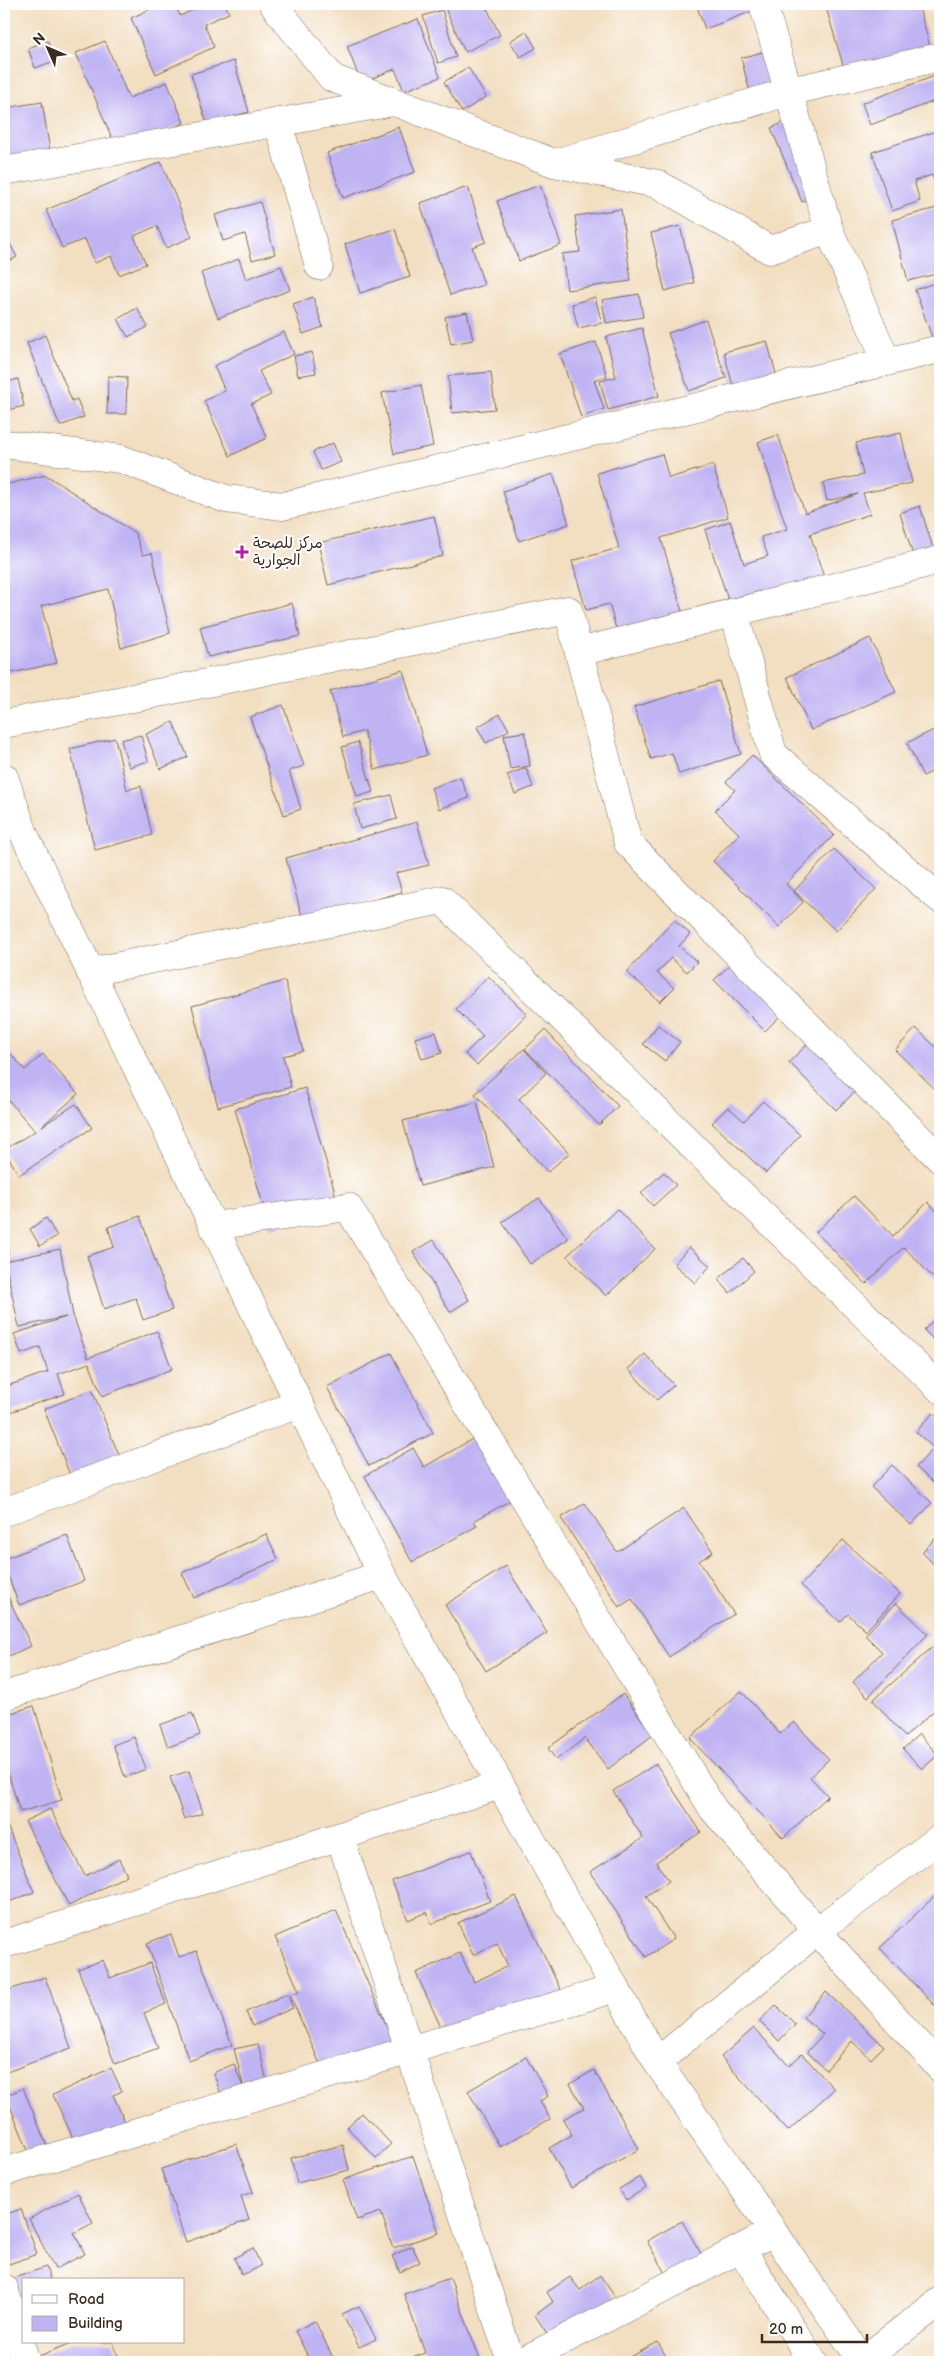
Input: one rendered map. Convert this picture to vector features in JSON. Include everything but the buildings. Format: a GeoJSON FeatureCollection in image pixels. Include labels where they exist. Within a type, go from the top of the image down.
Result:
{"type":"FeatureCollection","features":[{"type":"Feature","properties":{"kind":"street"},"geometry":{"type":"LineString","coordinates":[[273,4],[332,78],[554,164],[658,184],[770,250],[829,230]]}},
{"type":"Feature","properties":{"kind":"street"},"geometry":{"type":"LineString","coordinates":[[763,4],[787,92],[829,230],[887,362]]}},
{"type":"Feature","properties":{"kind":"street"},"geometry":{"type":"LineString","coordinates":[[554,164],[787,92],[940,57]]}},
{"type":"Feature","properties":{"kind":"street"},"geometry":{"type":"LineString","coordinates":[[4,171],[394,102]]}},
{"type":"Feature","properties":{"kind":"street"},"geometry":{"type":"LineString","coordinates":[[278,122],[319,266]]}},
{"type":"Feature","properties":{"kind":"street"},"geometry":{"type":"LineString","coordinates":[[4,444],[121,459],[226,499],[283,506],[940,349]]}},
{"type":"Feature","properties":{"kind":"street"},"geometry":{"type":"LineString","coordinates":[[579,652],[940,560]]}},
{"type":"Feature","properties":{"kind":"street"},"geometry":{"type":"LineString","coordinates":[[4,724],[568,610],[628,844],[940,1159]]}},
{"type":"Feature","properties":{"kind":"street"},"geometry":{"type":"LineString","coordinates":[[734,612],[773,754],[940,899]]}},
{"type":"Feature","properties":{"kind":"street"},"geometry":{"type":"LineString","coordinates":[[4,777],[24,834],[382,1574],[657,2062],[862,2362],[940,2301]]}},
{"type":"Feature","properties":{"kind":"street"},"geometry":{"type":"LineString","coordinates":[[90,972],[442,900],[940,1389]]}},
{"type":"Feature","properties":{"kind":"street"},"geometry":{"type":"LineString","coordinates":[[213,1226],[348,1207],[713,1809],[816,1930],[940,2068]]}},
{"type":"Feature","properties":{"kind":"street"},"geometry":{"type":"LineString","coordinates":[[4,1512],[299,1404]]}},
{"type":"Feature","properties":{"kind":"street"},"geometry":{"type":"LineString","coordinates":[[4,1696],[382,1574]]}},
{"type":"Feature","properties":{"kind":"street"},"geometry":{"type":"LineString","coordinates":[[4,1944],[500,1785]]}},
{"type":"Feature","properties":{"kind":"street"},"geometry":{"type":"LineString","coordinates":[[340,1837],[512,2362]]}},
{"type":"Feature","properties":{"kind":"street"},"geometry":{"type":"LineString","coordinates":[[657,2062],[816,1930],[940,1838]]}},
{"type":"Feature","properties":{"kind":"street"},"geometry":{"type":"LineString","coordinates":[[4,2172],[616,1988]]}},
{"type":"Feature","properties":{"kind":"street"},"geometry":{"type":"LineString","coordinates":[[521,2362],[773,2232]]}},
{"type":"Feature","properties":{"kind":"street"},"geometry":{"type":"LineString","coordinates":[[740,2249],[813,2362]]}},
{"type":"Feature","properties":{"kind":"street"},"geometry":{"type":"LineString","coordinates":[[4,2288],[17,2351]]}},
{"type":"Feature","properties":{"kind":"place","name":"مركز للصحة الجوارية"},"geometry":{"type":"Point","coordinates":[242,552]}}]}
